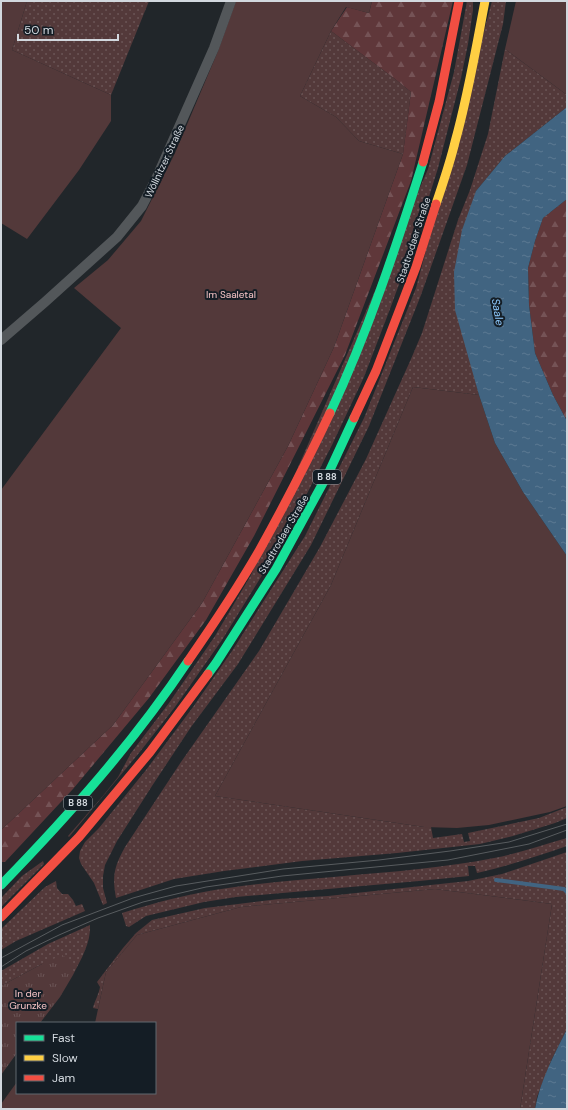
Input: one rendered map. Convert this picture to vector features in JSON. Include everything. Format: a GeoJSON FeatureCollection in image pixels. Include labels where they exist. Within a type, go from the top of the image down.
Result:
{"type":"FeatureCollection","features":[{"type":"Feature","properties":{"kind":"main road","name":"Stadtrodaer Straße"},"geometry":{"type":"LineString","coordinates":[[1,885],[47,839],[110,766],[182,672],[260,550],[295,486],[325,425],[355,357],[382,284],[418,178],[431,134],[459,1]]}},
{"type":"Feature","properties":{"kind":"main road","name":"Stadtrodaer Straße"},"geometry":{"type":"LineString","coordinates":[[1,917],[63,855],[100,814],[157,745],[230,644],[284,556],[320,491],[359,411],[387,345],[435,212],[464,108],[485,1]]}},
{"type":"Feature","properties":{"kind":"street","name":"Wöllnitzer Straße"},"geometry":{"type":"LineString","coordinates":[[1,340],[117,237],[142,206],[156,179],[214,48],[231,1]]}},
{"type":"Feature","properties":{"kind":"green space"},"geometry":{"type":"Polygon","coordinates":[[[1,1],[27,1],[12,50],[111,95],[111,121],[79,170],[27,239],[1,223],[1,1]]]}},
{"type":"Feature","properties":{"kind":"green space"},"geometry":{"type":"Polygon","coordinates":[[[27,1],[149,1],[111,95],[12,50],[27,1]]]}},
{"type":"Feature","properties":{"kind":"green space","name":"Im Saaletal"},"geometry":{"type":"Polygon","coordinates":[[[236,1],[372,1],[369,13],[346,7],[331,31],[300,96],[336,117],[359,141],[403,154],[334,347],[288,446],[202,603],[113,725],[1,830],[1,490],[121,328],[74,288],[108,260],[141,221],[175,153],[218,51],[236,1]]]}},
{"type":"Feature","properties":{"kind":"green space"},"geometry":{"type":"Polygon","coordinates":[[[372,1],[453,1],[411,181],[345,355],[254,536],[206,620],[149,698],[73,789],[5,862],[1,862],[1,830],[113,725],[202,603],[288,446],[334,347],[403,154],[411,92],[331,31],[347,7],[369,13],[372,1]]]}},
{"type":"Feature","properties":{"kind":"green space"},"geometry":{"type":"Polygon","coordinates":[[[467,1],[473,1],[468,44],[438,168],[418,232],[364,377],[332,445],[279,548],[222,640],[175,707],[139,753],[69,837],[68,836],[118,777],[131,753],[169,703],[215,636],[251,575],[428,169],[454,72],[467,1]]]}},
{"type":"Feature","properties":{"kind":"green space"},"geometry":{"type":"Polygon","coordinates":[[[492,1],[506,1],[503,24],[467,165],[421,295],[369,426],[311,545],[238,664],[191,727],[117,841],[105,865],[103,888],[107,903],[103,905],[94,883],[81,864],[79,858],[80,851],[85,842],[99,828],[146,770],[232,651],[305,536],[364,418],[416,288],[492,1]]]}},
{"type":"Feature","properties":{"kind":"green space"},"geometry":{"type":"Polygon","coordinates":[[[516,1],[567,1],[567,95],[505,49],[516,1]]]}},
{"type":"Feature","properties":{"kind":"green space"},"geometry":{"type":"Polygon","coordinates":[[[331,31],[411,92],[403,154],[359,141],[336,117],[300,96],[331,31]]]}},
{"type":"Feature","properties":{"kind":"green space"},"geometry":{"type":"Polygon","coordinates":[[[505,49],[567,95],[567,107],[505,156],[476,191],[476,383],[479,395],[413,387],[331,585],[215,796],[431,827],[433,838],[462,834],[464,842],[470,841],[468,833],[539,818],[567,807],[567,818],[513,836],[480,844],[302,861],[224,871],[174,879],[116,898],[114,877],[118,860],[125,847],[181,762],[259,651],[320,547],[366,459],[422,333],[458,220],[470,190],[488,134],[505,49]]]}},
{"type":"Feature","properties":{"kind":"green space"},"geometry":{"type":"Polygon","coordinates":[[[567,199],[567,421],[553,395],[535,353],[529,305],[528,268],[543,218],[567,199]]]}},
{"type":"Feature","properties":{"kind":"green space"},"geometry":{"type":"Polygon","coordinates":[[[413,387],[479,395],[495,443],[523,492],[567,556],[567,806],[550,812],[489,825],[457,828],[424,827],[215,796],[331,585],[413,387]]]}},
{"type":"Feature","properties":{"kind":"green space"},"geometry":{"type":"Polygon","coordinates":[[[567,838],[567,846],[511,864],[477,873],[475,866],[468,866],[469,876],[236,897],[204,902],[146,916],[129,927],[126,926],[122,913],[175,898],[228,888],[275,882],[447,866],[513,854],[567,838]]]}},
{"type":"Feature","properties":{"kind":"green space"},"geometry":{"type":"Polygon","coordinates":[[[567,852],[567,1029],[551,1061],[537,1097],[535,1109],[520,1109],[552,904],[435,889],[241,907],[137,935],[106,972],[98,1009],[93,1008],[100,987],[97,982],[136,933],[152,920],[205,908],[279,899],[328,896],[468,881],[502,874],[567,852]]]}},
{"type":"Feature","properties":{"kind":"green space"},"geometry":{"type":"Polygon","coordinates":[[[43,861],[44,864],[1,907],[1,898],[22,876],[43,861]]]}},
{"type":"Feature","properties":{"kind":"green space"},"geometry":{"type":"Polygon","coordinates":[[[56,881],[57,888],[62,894],[68,894],[76,906],[82,904],[85,911],[16,941],[1,950],[1,929],[45,887],[56,881]]]}},
{"type":"Feature","properties":{"kind":"green space"},"geometry":{"type":"Polygon","coordinates":[[[435,889],[552,904],[520,1109],[1,1109],[1,1104],[16,1083],[16,1094],[156,1094],[156,1022],[95,1022],[106,972],[137,935],[241,907],[435,889]]]}},
{"type":"Feature","properties":{"kind":"green space"},"geometry":{"type":"Polygon","coordinates":[[[90,925],[87,945],[73,975],[73,962],[42,964],[1,986],[1,971],[48,944],[90,925]]]}},
{"type":"Feature","properties":{"kind":"green space","name":"In der Grunzke"},"geometry":{"type":"Polygon","coordinates":[[[62,955],[73,962],[73,975],[60,997],[41,1022],[16,1022],[16,1054],[1,1075],[1,986],[62,955]]]}},
{"type":"Feature","properties":{"kind":"water","name":"Saale"},"geometry":{"type":"Polygon","coordinates":[[[567,107],[567,199],[543,218],[528,268],[529,305],[535,353],[553,395],[567,421],[567,556],[523,492],[495,443],[479,395],[455,310],[454,272],[462,230],[476,191],[505,156],[567,107]]]}},
{"type":"Feature","properties":{"kind":"water"},"geometry":{"type":"Polygon","coordinates":[[[567,1029],[567,1109],[535,1109],[540,1088],[552,1058],[567,1029]]]}},
{"type":"Feature","properties":{"kind":"waterway"},"geometry":{"type":"LineString","coordinates":[[496,880],[564,889],[567,892]]}},
{"type":"Feature","properties":{"kind":"tram line"},"geometry":{"type":"LineString","coordinates":[[1,958],[62,925],[133,898],[176,886],[283,869],[379,860],[509,842],[567,824]]}},
{"type":"Feature","properties":{"kind":"tram line"},"geometry":{"type":"LineString","coordinates":[[1,967],[26,951],[59,935],[98,918],[143,902],[206,887],[282,876],[448,860],[529,844],[567,830]]}},
{"type":"Feature","properties":{"kind":"traffic: fast"},"geometry":{"type":"LineString","coordinates":[[330,413],[357,352],[369,320],[392,257],[423,162]]}},
{"type":"Feature","properties":{"kind":"traffic: fast"},"geometry":{"type":"LineString","coordinates":[[208,674],[276,569],[329,472],[354,418]]}},
{"type":"Feature","properties":{"kind":"traffic: fast"},"geometry":{"type":"LineString","coordinates":[[1,885],[76,805],[100,777],[146,720],[188,661]]}},
{"type":"Feature","properties":{"kind":"traffic: slow"},"geometry":{"type":"LineString","coordinates":[[436,204],[451,158],[464,107],[485,1]]}},
{"type":"Feature","properties":{"kind":"traffic: jam"},"geometry":{"type":"LineString","coordinates":[[423,162],[439,102],[459,1]]}},
{"type":"Feature","properties":{"kind":"traffic: jam"},"geometry":{"type":"LineString","coordinates":[[354,418],[376,371],[416,267],[436,204]]}},
{"type":"Feature","properties":{"kind":"traffic: jam"},"geometry":{"type":"LineString","coordinates":[[188,661],[225,607],[259,551],[296,483],[330,413]]}},
{"type":"Feature","properties":{"kind":"traffic: jam"},"geometry":{"type":"LineString","coordinates":[[1,917],[79,837],[150,752],[208,674]]}}]}
